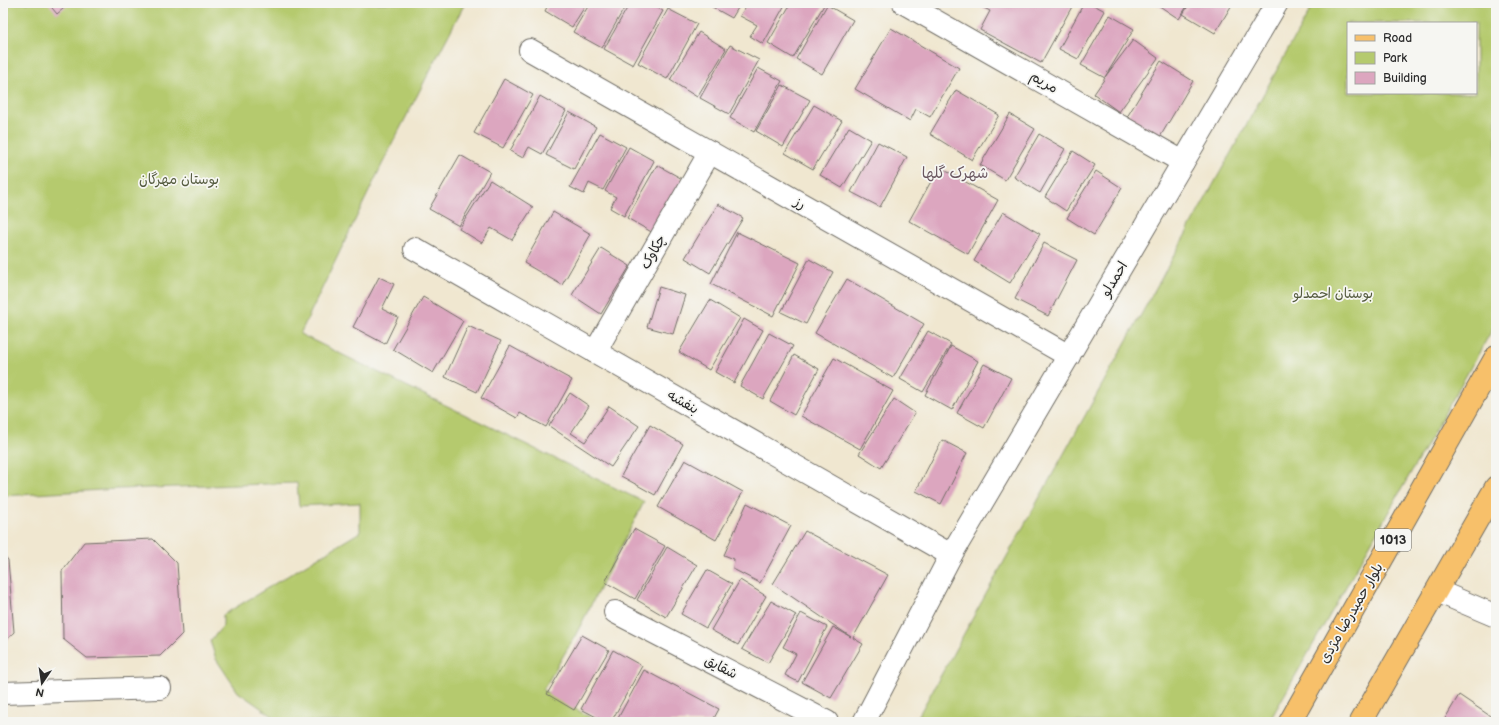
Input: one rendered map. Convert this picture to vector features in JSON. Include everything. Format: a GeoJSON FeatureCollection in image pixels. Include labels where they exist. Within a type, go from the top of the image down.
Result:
{"type":"FeatureCollection","features":[{"type":"Feature","properties":{"kind":"main road","name":"بلوار حمیدرضا مژدی"},"geometry":{"type":"LineString","coordinates":[[1290,722],[1496,358]]}},
{"type":"Feature","properties":{"kind":"main road"},"geometry":{"type":"LineString","coordinates":[[1361,722],[1496,487]]}},
{"type":"Feature","properties":{"kind":"street","name":"مریم"},"geometry":{"type":"LineString","coordinates":[[904,3],[1183,162]]}},
{"type":"Feature","properties":{"kind":"street","name":"احمدلو"},"geometry":{"type":"LineString","coordinates":[[864,722],[951,555],[1277,3]]}},
{"type":"Feature","properties":{"kind":"street","name":"رز"},"geometry":{"type":"LineString","coordinates":[[530,50],[1069,356]]}},
{"type":"Feature","properties":{"kind":"street","name":"چکاوک"},"geometry":{"type":"LineString","coordinates":[[595,352],[710,152]]}},
{"type":"Feature","properties":{"kind":"street","name":"بنفشه"},"geometry":{"type":"LineString","coordinates":[[414,249],[951,555]]}},
{"type":"Feature","properties":{"kind":"street"},"geometry":{"type":"LineString","coordinates":[[1437,591],[1496,616]]}},
{"type":"Feature","properties":{"kind":"street","name":"شقایق"},"geometry":{"type":"LineString","coordinates":[[615,612],[827,722]]}},
{"type":"Feature","properties":{"kind":"street"},"geometry":{"type":"LineString","coordinates":[[3,693],[160,688]]}},
{"type":"Feature","properties":{"kind":"green space","name":"بوستان مهرگان"},"geometry":{"type":"Polygon","coordinates":[[[3,3],[464,3],[390,148],[300,334],[644,502],[575,636],[543,690],[598,722],[281,722],[238,692],[216,659],[210,641],[223,626],[223,615],[360,532],[360,503],[299,506],[297,483],[118,489],[3,496],[3,3]]]}},
{"type":"Feature","properties":{"kind":"green space","name":"بوستان احمدلو"},"geometry":{"type":"Polygon","coordinates":[[[1314,3],[1496,3],[1496,323],[1269,722],[915,722],[1314,3]]]}},
{"type":"Feature","properties":{"kind":"building"},"geometry":{"type":"Polygon","coordinates":[[[48,3],[70,3],[57,14],[48,3]]]}},
{"type":"Feature","properties":{"kind":"building"},"geometry":{"type":"Polygon","coordinates":[[[549,3],[587,3],[572,27],[545,11],[549,3]]]}},
{"type":"Feature","properties":{"kind":"building"},"geometry":{"type":"Polygon","coordinates":[[[590,3],[627,3],[602,48],[573,32],[590,3]]]}},
{"type":"Feature","properties":{"kind":"building"},"geometry":{"type":"Polygon","coordinates":[[[630,3],[648,3],[663,11],[633,65],[604,49],[630,3]]]}},
{"type":"Feature","properties":{"kind":"building"},"geometry":{"type":"Polygon","coordinates":[[[705,3],[741,3],[732,18],[705,3]]]}},
{"type":"Feature","properties":{"kind":"building"},"geometry":{"type":"Polygon","coordinates":[[[748,3],[786,3],[763,44],[750,36],[757,25],[740,16],[748,3]]]}},
{"type":"Feature","properties":{"kind":"building"},"geometry":{"type":"Polygon","coordinates":[[[791,3],[821,3],[824,5],[793,58],[768,43],[791,3]]]}},
{"type":"Feature","properties":{"kind":"building"},"geometry":{"type":"Polygon","coordinates":[[[974,3],[1074,3],[1041,63],[980,30],[990,11],[974,3]]]}},
{"type":"Feature","properties":{"kind":"building"},"geometry":{"type":"Polygon","coordinates":[[[1084,3],[1090,3],[1105,11],[1078,59],[1059,49],[1084,3]]]}},
{"type":"Feature","properties":{"kind":"building"},"geometry":{"type":"Polygon","coordinates":[[[1155,3],[1189,3],[1179,19],[1155,3]]]}},
{"type":"Feature","properties":{"kind":"building"},"geometry":{"type":"Polygon","coordinates":[[[1190,3],[1233,3],[1215,33],[1183,14],[1190,3]]]}},
{"type":"Feature","properties":{"kind":"building"},"geometry":{"type":"Polygon","coordinates":[[[827,5],[853,20],[822,74],[796,59],[827,5]]]}},
{"type":"Feature","properties":{"kind":"building"},"geometry":{"type":"Polygon","coordinates":[[[668,9],[697,24],[667,79],[638,63],[668,9]]]}},
{"type":"Feature","properties":{"kind":"building"},"geometry":{"type":"Polygon","coordinates":[[[1110,15],[1134,29],[1105,77],[1133,40],[1158,58],[1119,112],[1094,94],[1105,78],[1081,65],[1110,15]]]}},
{"type":"Feature","properties":{"kind":"building"},"geometry":{"type":"Polygon","coordinates":[[[891,28],[959,68],[930,117],[916,109],[910,121],[855,89],[891,28]]]}},
{"type":"Feature","properties":{"kind":"building"},"geometry":{"type":"Polygon","coordinates":[[[699,32],[726,49],[697,97],[670,80],[699,32]]]}},
{"type":"Feature","properties":{"kind":"building"},"geometry":{"type":"Polygon","coordinates":[[[730,45],[759,60],[729,114],[700,98],[730,45]]]}},
{"type":"Feature","properties":{"kind":"building"},"geometry":{"type":"Polygon","coordinates":[[[1161,61],[1193,81],[1160,137],[1127,117],[1161,61]]]}},
{"type":"Feature","properties":{"kind":"building"},"geometry":{"type":"Polygon","coordinates":[[[758,68],[782,81],[754,132],[730,118],[758,68]]]}},
{"type":"Feature","properties":{"kind":"building"},"geometry":{"type":"Polygon","coordinates":[[[504,79],[533,95],[503,148],[474,133],[504,79]]]}},
{"type":"Feature","properties":{"kind":"building"},"geometry":{"type":"Polygon","coordinates":[[[782,85],[810,100],[783,147],[756,131],[782,85]]]}},
{"type":"Feature","properties":{"kind":"building"},"geometry":{"type":"Polygon","coordinates":[[[956,90],[999,115],[972,160],[930,134],[956,90]]]}},
{"type":"Feature","properties":{"kind":"building"},"geometry":{"type":"Polygon","coordinates":[[[540,96],[566,111],[542,154],[529,147],[523,158],[510,151],[540,96]]]}},
{"type":"Feature","properties":{"kind":"building"},"geometry":{"type":"Polygon","coordinates":[[[814,105],[842,121],[813,169],[785,153],[814,105]]]}},
{"type":"Feature","properties":{"kind":"building"},"geometry":{"type":"Polygon","coordinates":[[[569,112],[596,127],[574,169],[546,155],[569,112]]]}},
{"type":"Feature","properties":{"kind":"building"},"geometry":{"type":"Polygon","coordinates":[[[1010,114],[1035,129],[1005,180],[980,165],[1010,114]]]}},
{"type":"Feature","properties":{"kind":"building"},"geometry":{"type":"Polygon","coordinates":[[[849,127],[871,140],[842,188],[820,175],[849,127]]]}},
{"type":"Feature","properties":{"kind":"building"},"geometry":{"type":"Polygon","coordinates":[[[600,133],[626,147],[603,190],[589,183],[584,194],[570,187],[600,133]]]}},
{"type":"Feature","properties":{"kind":"building"},"geometry":{"type":"Polygon","coordinates":[[[1039,134],[1065,149],[1040,193],[1014,177],[1039,134]]]}},
{"type":"Feature","properties":{"kind":"building"},"geometry":{"type":"Polygon","coordinates":[[[878,142],[907,157],[880,207],[851,192],[878,142]]]}},
{"type":"Feature","properties":{"kind":"building"},"geometry":{"type":"Polygon","coordinates":[[[629,147],[654,161],[624,216],[610,208],[616,197],[605,191],[629,147]]]}},
{"type":"Feature","properties":{"kind":"building"},"geometry":{"type":"Polygon","coordinates":[[[1073,151],[1095,165],[1066,211],[1045,197],[1073,151]]]}},
{"type":"Feature","properties":{"kind":"building"},"geometry":{"type":"Polygon","coordinates":[[[460,155],[490,172],[459,226],[429,209],[460,155]]]}},
{"type":"Feature","properties":{"kind":"building"},"geometry":{"type":"Polygon","coordinates":[[[657,165],[686,181],[655,234],[627,218],[657,165]]]}},
{"type":"Feature","properties":{"kind":"building"},"geometry":{"type":"Polygon","coordinates":[[[939,167],[998,200],[968,254],[909,221],[939,167]]]}},
{"type":"Feature","properties":{"kind":"building"},"geometry":{"type":"Polygon","coordinates":[[[1096,171],[1122,188],[1094,235],[1067,218],[1096,171]]]}},
{"type":"Feature","properties":{"kind":"building"},"geometry":{"type":"Polygon","coordinates":[[[490,180],[533,207],[512,240],[491,228],[482,243],[459,229],[490,180]]]}},
{"type":"Feature","properties":{"kind":"building"},"geometry":{"type":"Polygon","coordinates":[[[718,204],[743,218],[710,273],[685,258],[718,204]]]}},
{"type":"Feature","properties":{"kind":"building"},"geometry":{"type":"Polygon","coordinates":[[[553,212],[591,234],[562,285],[524,263],[553,212]]]}},
{"type":"Feature","properties":{"kind":"building"},"geometry":{"type":"Polygon","coordinates":[[[1003,212],[1040,234],[1010,283],[974,261],[1003,212]]]}},
{"type":"Feature","properties":{"kind":"building"},"geometry":{"type":"Polygon","coordinates":[[[737,232],[800,263],[773,316],[711,284],[737,232]]]}},
{"type":"Feature","properties":{"kind":"building"},"geometry":{"type":"Polygon","coordinates":[[[1044,243],[1077,260],[1048,316],[1015,299],[1044,243]]]}},
{"type":"Feature","properties":{"kind":"building"},"geometry":{"type":"Polygon","coordinates":[[[601,248],[630,266],[601,314],[572,295],[601,248]]]}},
{"type":"Feature","properties":{"kind":"building"},"geometry":{"type":"Polygon","coordinates":[[[809,259],[833,272],[806,324],[781,312],[809,259]]]}},
{"type":"Feature","properties":{"kind":"building"},"geometry":{"type":"Polygon","coordinates":[[[379,277],[394,284],[382,309],[398,317],[385,344],[353,327],[379,277]]]}},
{"type":"Feature","properties":{"kind":"building"},"geometry":{"type":"Polygon","coordinates":[[[847,279],[924,324],[893,378],[815,333],[847,279]]]}},
{"type":"Feature","properties":{"kind":"building"},"geometry":{"type":"Polygon","coordinates":[[[659,287],[685,295],[673,334],[647,327],[659,287]]]}},
{"type":"Feature","properties":{"kind":"building"},"geometry":{"type":"Polygon","coordinates":[[[423,297],[463,321],[433,373],[393,349],[423,297]]]}},
{"type":"Feature","properties":{"kind":"building"},"geometry":{"type":"Polygon","coordinates":[[[710,300],[740,318],[709,370],[679,352],[710,300]]]}},
{"type":"Feature","properties":{"kind":"building"},"geometry":{"type":"Polygon","coordinates":[[[744,319],[763,330],[734,383],[715,372],[744,319]]]}},
{"type":"Feature","properties":{"kind":"building"},"geometry":{"type":"Polygon","coordinates":[[[468,326],[501,341],[477,392],[445,377],[468,326]]]}},
{"type":"Feature","properties":{"kind":"building"},"geometry":{"type":"Polygon","coordinates":[[[928,331],[951,344],[923,392],[900,379],[928,331]]]}},
{"type":"Feature","properties":{"kind":"building"},"geometry":{"type":"Polygon","coordinates":[[[769,333],[793,346],[763,399],[740,386],[769,333]]]}},
{"type":"Feature","properties":{"kind":"building"},"geometry":{"type":"Polygon","coordinates":[[[510,346],[572,380],[546,427],[520,413],[517,418],[481,398],[510,346]]]}},
{"type":"Feature","properties":{"kind":"building"},"geometry":{"type":"Polygon","coordinates":[[[951,346],[978,361],[952,410],[925,395],[951,346]]]}},
{"type":"Feature","properties":{"kind":"building"},"geometry":{"type":"Polygon","coordinates":[[[794,355],[819,369],[794,415],[770,401],[794,355]]]}},
{"type":"Feature","properties":{"kind":"building"},"geometry":{"type":"Polygon","coordinates":[[[834,358],[893,391],[860,449],[801,416],[834,358]]]}},
{"type":"Feature","properties":{"kind":"building"},"geometry":{"type":"Polygon","coordinates":[[[984,364],[1011,378],[984,428],[957,413],[984,364]]]}},
{"type":"Feature","properties":{"kind":"building"},"geometry":{"type":"Polygon","coordinates":[[[570,393],[589,406],[571,433],[585,442],[609,406],[639,426],[611,467],[549,426],[570,393]]]}},
{"type":"Feature","properties":{"kind":"building"},"geometry":{"type":"Polygon","coordinates":[[[894,399],[915,413],[881,468],[859,454],[894,399]]]}},
{"type":"Feature","properties":{"kind":"building"},"geometry":{"type":"Polygon","coordinates":[[[650,425],[683,444],[655,495],[621,476],[650,425]]]}},
{"type":"Feature","properties":{"kind":"building"},"geometry":{"type":"Polygon","coordinates":[[[942,440],[967,453],[941,504],[916,491],[942,440]]]}},
{"type":"Feature","properties":{"kind":"building"},"geometry":{"type":"Polygon","coordinates":[[[685,460],[743,492],[716,540],[658,507],[685,460]]]}},
{"type":"Feature","properties":{"kind":"building"},"geometry":{"type":"Polygon","coordinates":[[[747,503],[791,526],[760,583],[733,569],[734,559],[724,555],[747,503]]]}},
{"type":"Feature","properties":{"kind":"building"},"geometry":{"type":"Polygon","coordinates":[[[634,529],[665,546],[635,599],[605,582],[634,529]]]}},
{"type":"Feature","properties":{"kind":"building"},"geometry":{"type":"Polygon","coordinates":[[[805,531],[888,575],[853,638],[863,644],[831,698],[802,682],[833,627],[851,637],[773,584],[805,531]]]}},
{"type":"Feature","properties":{"kind":"building"},"geometry":{"type":"Polygon","coordinates":[[[153,539],[177,563],[182,634],[160,656],[87,658],[63,639],[62,571],[84,542],[153,539]]]}},
{"type":"Feature","properties":{"kind":"building"},"geometry":{"type":"Polygon","coordinates":[[[667,547],[697,565],[666,617],[637,600],[667,547]]]}},
{"type":"Feature","properties":{"kind":"building"},"geometry":{"type":"Polygon","coordinates":[[[3,554],[8,560],[14,632],[3,644],[3,554]]]}},
{"type":"Feature","properties":{"kind":"building"},"geometry":{"type":"Polygon","coordinates":[[[707,570],[732,584],[706,628],[681,614],[707,570]]]}},
{"type":"Feature","properties":{"kind":"building"},"geometry":{"type":"Polygon","coordinates":[[[740,580],[766,596],[738,645],[711,630],[740,580]]]}},
{"type":"Feature","properties":{"kind":"building"},"geometry":{"type":"Polygon","coordinates":[[[771,601],[796,615],[768,663],[742,649],[771,601]]]}},
{"type":"Feature","properties":{"kind":"building"},"geometry":{"type":"Polygon","coordinates":[[[801,613],[827,627],[798,682],[785,675],[796,654],[783,647],[801,613]]]}},
{"type":"Feature","properties":{"kind":"building"},"geometry":{"type":"Polygon","coordinates":[[[582,635],[609,650],[574,710],[547,694],[582,635]]]}},
{"type":"Feature","properties":{"kind":"building"},"geometry":{"type":"Polygon","coordinates":[[[613,650],[642,666],[611,722],[606,722],[581,709],[613,650]]]}},
{"type":"Feature","properties":{"kind":"building"},"geometry":{"type":"Polygon","coordinates":[[[644,670],[719,709],[712,722],[616,722],[644,670]]]}},
{"type":"Feature","properties":{"kind":"building"},"geometry":{"type":"Polygon","coordinates":[[[1459,695],[1496,720],[1496,722],[1443,722],[1459,695]]]}},
{"type":"Feature","properties":{"kind":"district","name":"شهرک گلها"},"geometry":{"type":"Point","coordinates":[955,173]}}]}
